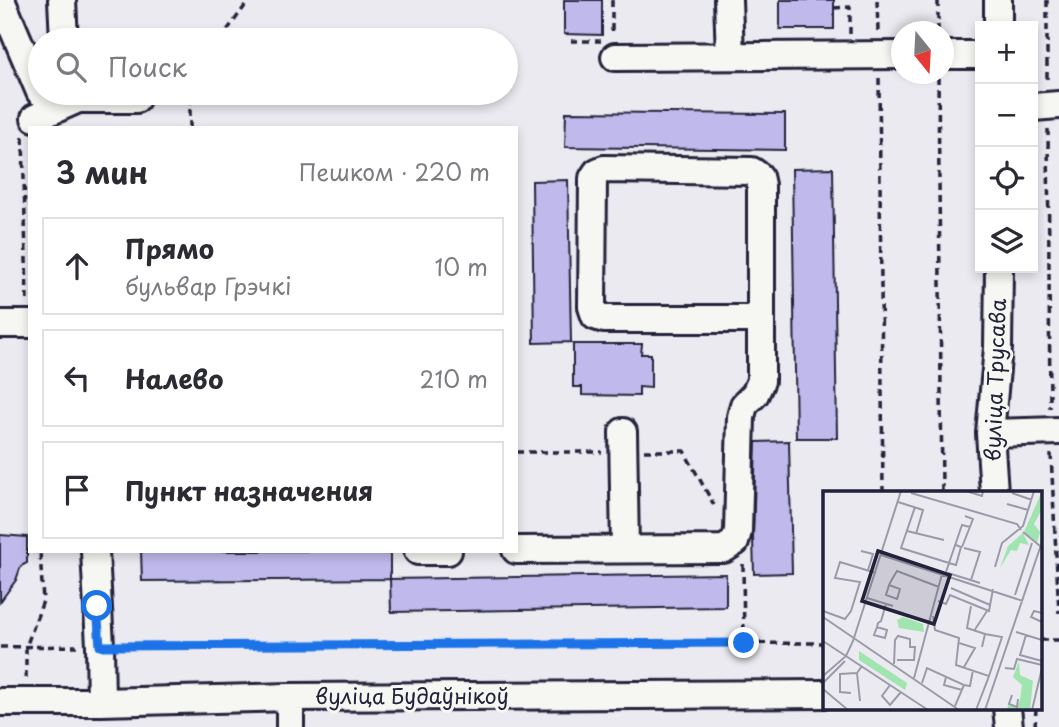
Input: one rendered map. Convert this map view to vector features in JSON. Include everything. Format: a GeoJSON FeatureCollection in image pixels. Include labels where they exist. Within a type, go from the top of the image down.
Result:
{"type":"FeatureCollection","features":[{"type":"Feature","properties":{"kind":"street"},"geometry":{"type":"LineString","coordinates":[[1,0],[28,78]]}},
{"type":"Feature","properties":{"kind":"street"},"geometry":{"type":"LineString","coordinates":[[62,0],[63,28]]}},
{"type":"Feature","properties":{"kind":"street"},"geometry":{"type":"LineString","coordinates":[[727,0],[730,56]]}},
{"type":"Feature","properties":{"kind":"street"},"geometry":{"type":"LineString","coordinates":[[998,0],[998,21]]}},
{"type":"Feature","properties":{"kind":"street"},"geometry":{"type":"LineString","coordinates":[[615,57],[890,55]]}},
{"type":"Feature","properties":{"kind":"street"},"geometry":{"type":"LineString","coordinates":[[954,55],[975,55]]}},
{"type":"Feature","properties":{"kind":"street"},"geometry":{"type":"LineString","coordinates":[[518,550],[724,550],[735,542],[738,531],[741,417],[744,405],[755,394],[761,381],[761,319],[761,185],[759,176],[752,171],[604,169],[597,172],[593,178],[592,307],[595,316],[604,319],[761,319]]}},
{"type":"Feature","properties":{"kind":"street","name":"вуліца Трусава"},"geometry":{"type":"LineString","coordinates":[[994,491],[990,433],[998,348],[999,273]]}},
{"type":"Feature","properties":{"kind":"street"},"geometry":{"type":"LineString","coordinates":[[0,324],[28,324]]}},
{"type":"Feature","properties":{"kind":"street"},"geometry":{"type":"LineString","coordinates":[[990,433],[1055,431]]}},
{"type":"Feature","properties":{"kind":"street"},"geometry":{"type":"LineString","coordinates":[[623,442],[625,549]]}},
{"type":"Feature","properties":{"kind":"street"},"geometry":{"type":"LineString","coordinates":[[95,553],[101,702]]}},
{"type":"Feature","properties":{"kind":"street","name":"вуліца Будаўнікоў"},"geometry":{"type":"LineString","coordinates":[[0,702],[290,697],[823,694]]}},
{"type":"Feature","properties":{"kind":"street"},"geometry":{"type":"LineString","coordinates":[[290,697],[290,727]]}},
{"type":"Feature","properties":{"kind":"path"},"geometry":{"type":"LineString","coordinates":[[571,41],[612,40],[612,0]]}},
{"type":"Feature","properties":{"kind":"path"},"geometry":{"type":"LineString","coordinates":[[877,0],[890,55],[883,491]]}},
{"type":"Feature","properties":{"kind":"path"},"geometry":{"type":"LineString","coordinates":[[938,0],[938,21]]}},
{"type":"Feature","properties":{"kind":"path"},"geometry":{"type":"LineString","coordinates":[[1047,0],[1046,106],[1059,613]]}},
{"type":"Feature","properties":{"kind":"path"},"geometry":{"type":"LineString","coordinates":[[229,28],[245,6]]}},
{"type":"Feature","properties":{"kind":"path"},"geometry":{"type":"LineString","coordinates":[[834,8],[850,7],[850,41]]}},
{"type":"Feature","properties":{"kind":"path"},"geometry":{"type":"LineString","coordinates":[[938,84],[942,491]]}},
{"type":"Feature","properties":{"kind":"path"},"geometry":{"type":"LineString","coordinates":[[190,105],[190,126]]}},
{"type":"Feature","properties":{"kind":"path"},"geometry":{"type":"LineString","coordinates":[[37,126],[38,107]]}},
{"type":"Feature","properties":{"kind":"path"},"geometry":{"type":"LineString","coordinates":[[518,452],[623,442],[684,451],[716,508]]}},
{"type":"Feature","properties":{"kind":"path"},"geometry":{"type":"LineString","coordinates":[[735,542],[743,544],[744,643]]}},
{"type":"Feature","properties":{"kind":"path"},"geometry":{"type":"LineString","coordinates":[[26,678],[26,647],[43,601],[40,553]]}},
{"type":"Feature","properties":{"kind":"path"},"geometry":{"type":"LineString","coordinates":[[0,647],[823,643]]}},
{"type":"Feature","properties":{"kind":"building"},"geometry":{"type":"Polygon","coordinates":[[[564,0],[602,0],[602,35],[564,34],[564,0]]]}},
{"type":"Feature","properties":{"kind":"building"},"geometry":{"type":"Polygon","coordinates":[[[780,0],[834,0],[834,29],[780,29],[780,0]]]}},
{"type":"Feature","properties":{"kind":"building"},"geometry":{"type":"Polygon","coordinates":[[[566,112],[785,114],[785,150],[565,147],[566,112]]]}},
{"type":"Feature","properties":{"kind":"building"},"geometry":{"type":"Polygon","coordinates":[[[833,168],[837,438],[796,438],[792,169],[833,168]]]}},
{"type":"Feature","properties":{"kind":"building"},"geometry":{"type":"Polygon","coordinates":[[[568,180],[571,342],[534,343],[532,181],[568,180]]]}},
{"type":"Feature","properties":{"kind":"building"},"geometry":{"type":"Polygon","coordinates":[[[573,344],[642,344],[641,354],[651,354],[651,388],[639,387],[639,396],[582,395],[582,387],[573,387],[573,344]]]}},
{"type":"Feature","properties":{"kind":"building"},"geometry":{"type":"Polygon","coordinates":[[[789,441],[792,573],[754,574],[756,442],[789,441]]]}},
{"type":"Feature","properties":{"kind":"building"},"geometry":{"type":"Polygon","coordinates":[[[0,535],[27,537],[27,563],[21,566],[16,580],[0,602],[0,535]]]}},
{"type":"Feature","properties":{"kind":"building"},"geometry":{"type":"Polygon","coordinates":[[[141,553],[390,553],[390,579],[142,581],[141,553]]]}},
{"type":"Feature","properties":{"kind":"building"},"geometry":{"type":"Polygon","coordinates":[[[726,574],[726,607],[391,612],[390,579],[726,574]]]}},
{"type":"Feature","properties":{"kind":"route"},"geometry":{"type":"LineString","coordinates":[[97,606],[100,646],[744,643]]}}]}
